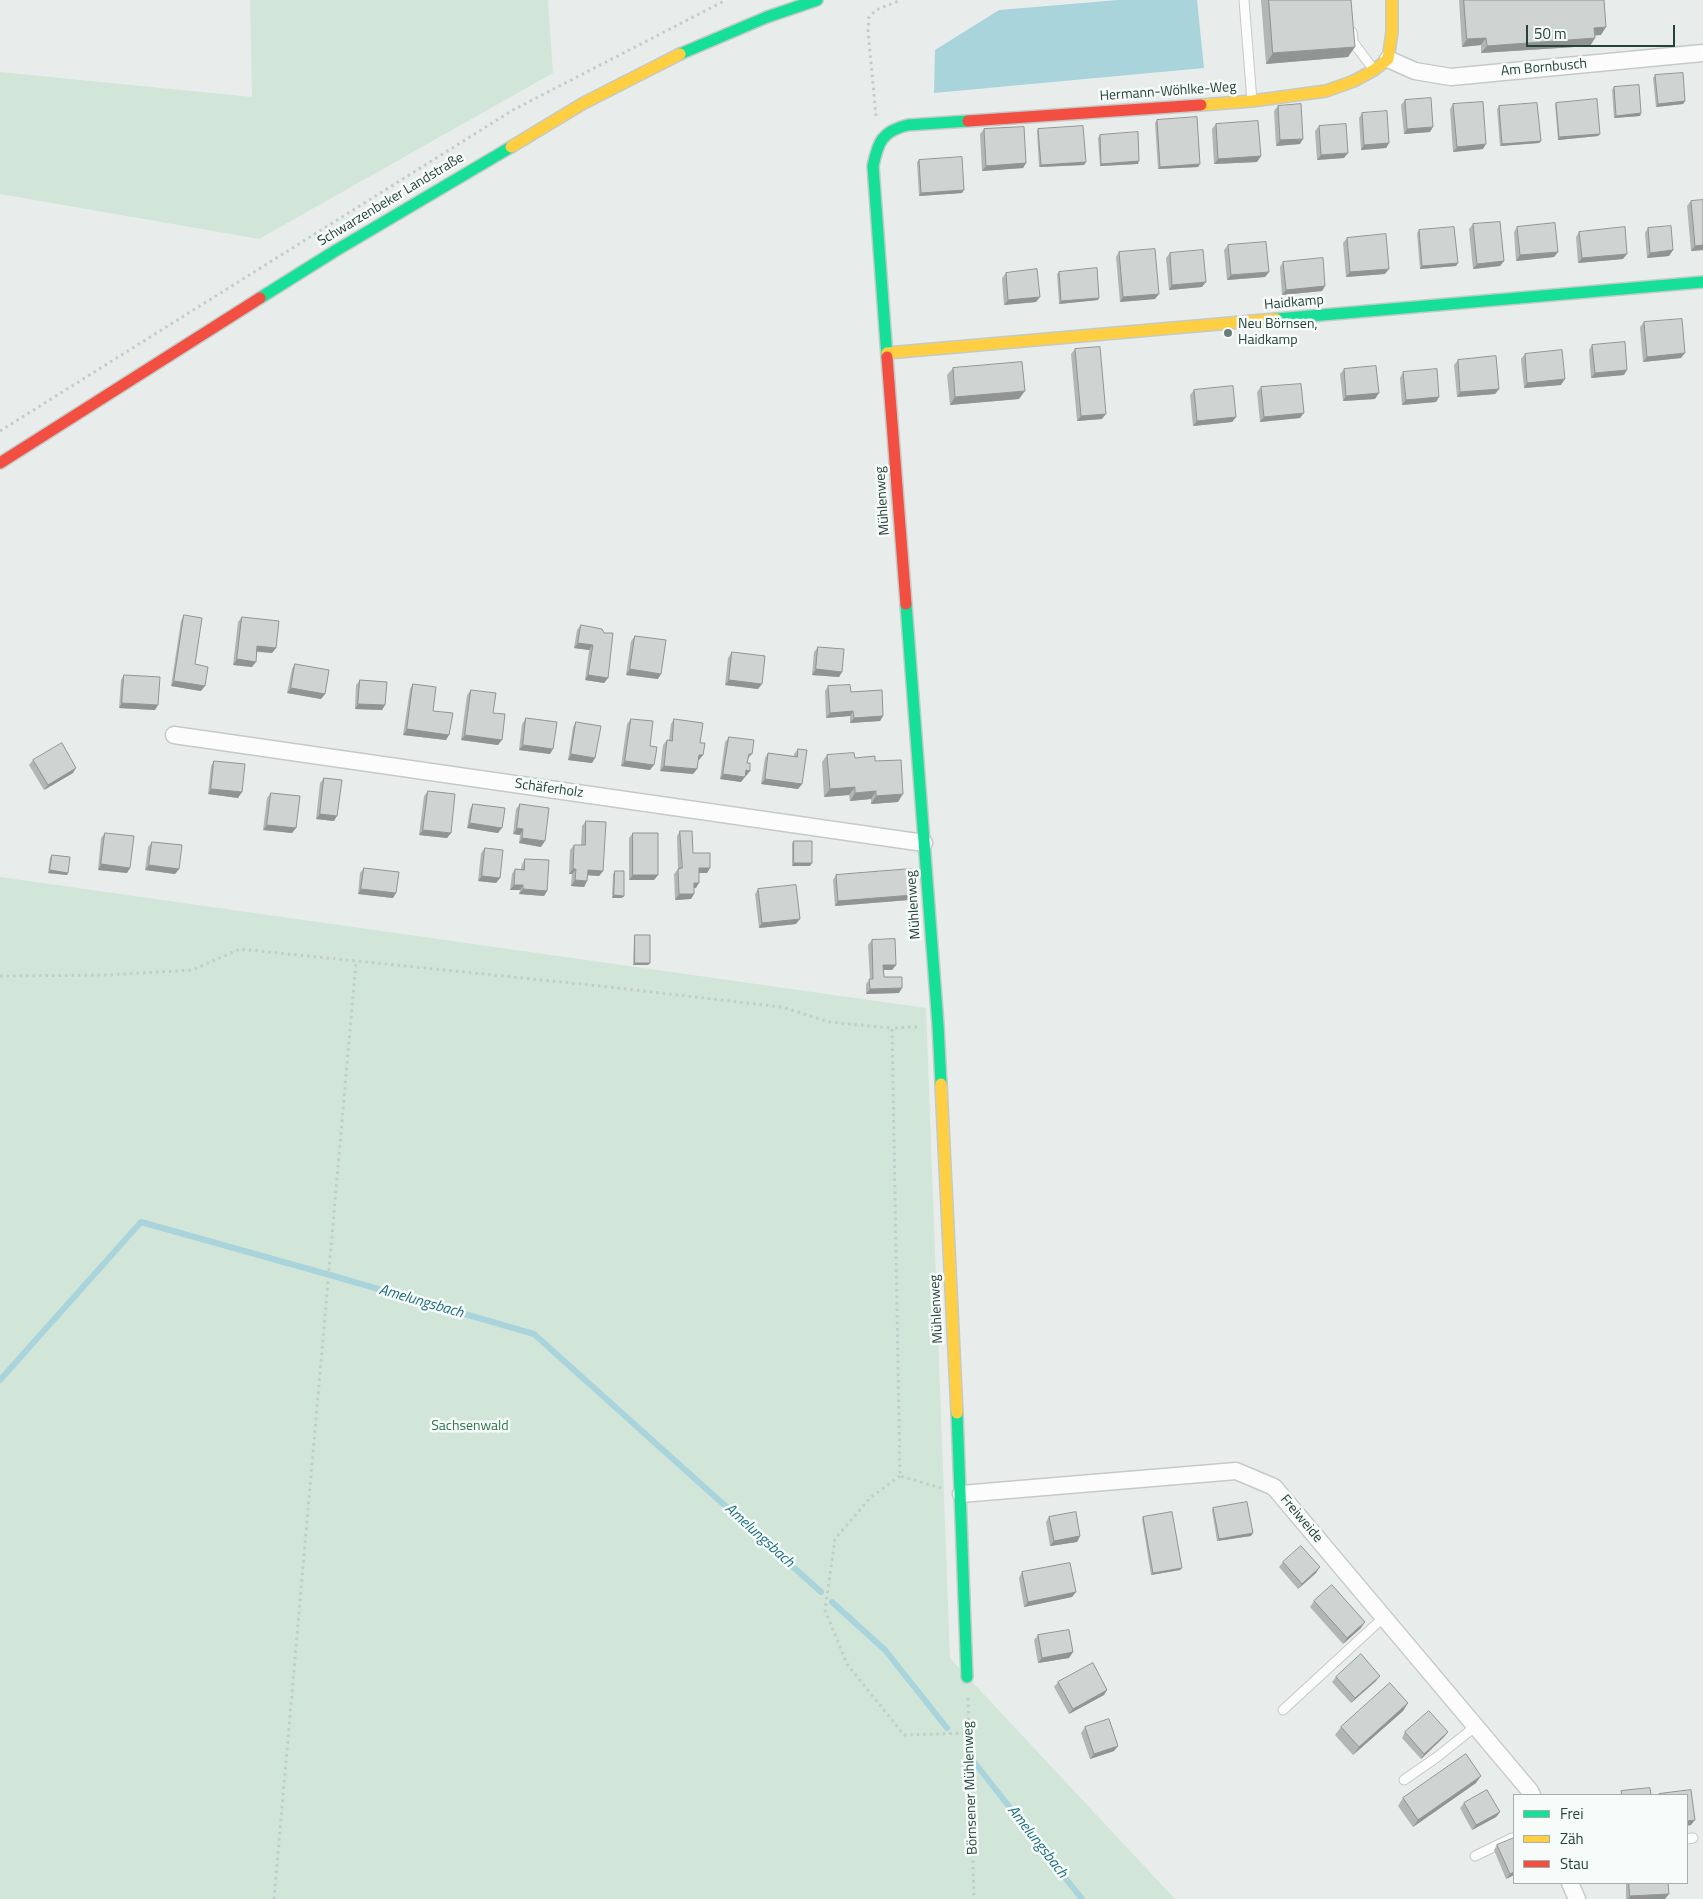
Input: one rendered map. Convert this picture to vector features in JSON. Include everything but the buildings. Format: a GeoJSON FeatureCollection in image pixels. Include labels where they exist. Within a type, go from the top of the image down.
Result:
{"type":"FeatureCollection","features":[{"type":"Feature","properties":{"kind":"street","name":"Schwarzenbeker Landstraße"},"geometry":{"type":"LineString","coordinates":[[0,463],[343,246],[582,104],[667,59],[767,17],[817,0]]}},
{"type":"Feature","properties":{"kind":"street"},"geometry":{"type":"LineString","coordinates":[[1388,60],[1392,32],[1392,0]]}},
{"type":"Feature","properties":{"kind":"street","name":"Am Bornbusch"},"geometry":{"type":"LineString","coordinates":[[1388,60],[1415,71],[1451,77],[1703,53]]}},
{"type":"Feature","properties":{"kind":"street","name":"Hermann-Wöhlke-Weg"},"geometry":{"type":"LineString","coordinates":[[884,134],[908,125],[1252,101],[1326,91],[1354,81],[1388,60]]}},
{"type":"Feature","properties":{"kind":"street","name":"Mühlenweg"},"geometry":{"type":"LineString","coordinates":[[884,134],[878,146],[873,166],[938,1025],[961,1494],[967,1677]]}},
{"type":"Feature","properties":{"kind":"street","name":"Haidkamp"},"geometry":{"type":"LineString","coordinates":[[887,353],[1703,282]]}},
{"type":"Feature","properties":{"kind":"street","name":"Schäferholz"},"geometry":{"type":"LineString","coordinates":[[174,735],[924,843]]}},
{"type":"Feature","properties":{"kind":"street","name":"Freiweide"},"geometry":{"type":"LineString","coordinates":[[961,1494],[1236,1471],[1274,1487],[1532,1794]]}},
{"type":"Feature","properties":{"kind":"street"},"geometry":{"type":"LineString","coordinates":[[1570,1884],[1577,1899]]}},
{"type":"Feature","properties":{"kind":"lane"},"geometry":{"type":"LineString","coordinates":[[1244,0],[1252,101]]}},
{"type":"Feature","properties":{"kind":"lane"},"geometry":{"type":"LineString","coordinates":[[1351,22],[1353,42],[1374,70]]}},
{"type":"Feature","properties":{"kind":"lane"},"geometry":{"type":"LineString","coordinates":[[1283,1710],[1384,1617]]}},
{"type":"Feature","properties":{"kind":"lane"},"geometry":{"type":"LineString","coordinates":[[1404,1780],[1476,1726]]}},
{"type":"Feature","properties":{"kind":"lane"},"geometry":{"type":"LineString","coordinates":[[1475,1856],[1513,1838]]}},
{"type":"Feature","properties":{"kind":"path"},"geometry":{"type":"LineString","coordinates":[[884,134],[876,119],[868,31],[869,17],[876,10],[901,0]]}},
{"type":"Feature","properties":{"kind":"path"},"geometry":{"type":"LineString","coordinates":[[0,976],[192,970],[240,949],[610,987],[782,1007],[829,1022],[892,1028],[938,1025]]}},
{"type":"Feature","properties":{"kind":"path"},"geometry":{"type":"LineString","coordinates":[[274,1899],[356,962]]}},
{"type":"Feature","properties":{"kind":"path"},"geometry":{"type":"LineString","coordinates":[[892,1028],[900,1476]]}},
{"type":"Feature","properties":{"kind":"path"},"geometry":{"type":"LineString","coordinates":[[900,1476],[961,1494]]}},
{"type":"Feature","properties":{"kind":"path"},"geometry":{"type":"LineString","coordinates":[[900,1476],[870,1498],[836,1539],[825,1610],[846,1664],[904,1735],[969,1733]]}},
{"type":"Feature","properties":{"kind":"path","name":"Börnsener Mühlenweg"},"geometry":{"type":"LineString","coordinates":[[967,1677],[974,1899]]}},
{"type":"Feature","properties":{"kind":"green space"},"geometry":{"type":"Polygon","coordinates":[[[250,0],[548,0],[553,73],[259,239],[0,194],[0,72],[252,97],[250,0]]]}},
{"type":"Feature","properties":{"kind":"green space","name":"Sachsenwald"},"geometry":{"type":"Polygon","coordinates":[[[0,877],[926,1008],[950,1658],[1175,1899],[0,1899],[0,877]]]}},
{"type":"Feature","properties":{"kind":"water"},"geometry":{"type":"Polygon","coordinates":[[[1118,0],[1197,0],[1204,68],[934,93],[935,50],[999,10],[1118,0]]]}},
{"type":"Feature","properties":{"kind":"waterway","name":"Amelungsbach"},"geometry":{"type":"LineString","coordinates":[[0,1380],[141,1222],[534,1334],[821,1592]]}},
{"type":"Feature","properties":{"kind":"waterway","name":"Amelungsbach"},"geometry":{"type":"LineString","coordinates":[[832,1602],[885,1650],[947,1728]]}},
{"type":"Feature","properties":{"kind":"waterway","name":"Amelungsbach"},"geometry":{"type":"LineString","coordinates":[[974,1762],[1082,1899]]}},
{"type":"Feature","properties":{"kind":"traffic: fast"},"geometry":{"type":"LineString","coordinates":[[680,54],[767,17],[817,0]]}},
{"type":"Feature","properties":{"kind":"traffic: fast"},"geometry":{"type":"LineString","coordinates":[[887,357],[873,166],[879,144],[887,134],[908,125],[968,121]]}},
{"type":"Feature","properties":{"kind":"traffic: fast"},"geometry":{"type":"LineString","coordinates":[[260,298],[335,251],[511,147]]}},
{"type":"Feature","properties":{"kind":"traffic: fast"},"geometry":{"type":"LineString","coordinates":[[1276,319],[1703,282]]}},
{"type":"Feature","properties":{"kind":"traffic: fast"},"geometry":{"type":"LineString","coordinates":[[906,604],[941,1084]]}},
{"type":"Feature","properties":{"kind":"traffic: fast"},"geometry":{"type":"LineString","coordinates":[[957,1413],[967,1677]]}},
{"type":"Feature","properties":{"kind":"traffic: slow"},"geometry":{"type":"LineString","coordinates":[[1201,105],[1252,101],[1326,91],[1354,81],[1374,70],[1388,59],[1392,32],[1392,0]]}},
{"type":"Feature","properties":{"kind":"traffic: slow"},"geometry":{"type":"LineString","coordinates":[[511,147],[582,104],[680,54]]}},
{"type":"Feature","properties":{"kind":"traffic: slow"},"geometry":{"type":"LineString","coordinates":[[887,353],[1276,319]]}},
{"type":"Feature","properties":{"kind":"traffic: slow"},"geometry":{"type":"LineString","coordinates":[[941,1084],[957,1413]]}},
{"type":"Feature","properties":{"kind":"traffic: jam"},"geometry":{"type":"LineString","coordinates":[[968,121],[1201,105]]}},
{"type":"Feature","properties":{"kind":"traffic: jam"},"geometry":{"type":"LineString","coordinates":[[0,463],[260,298]]}},
{"type":"Feature","properties":{"kind":"traffic: jam"},"geometry":{"type":"LineString","coordinates":[[887,357],[906,604]]}},
{"type":"Feature","properties":{"kind":"place","name":"Neu Börnsen, Haidkamp"},"geometry":{"type":"Point","coordinates":[1228,333]}}]}
